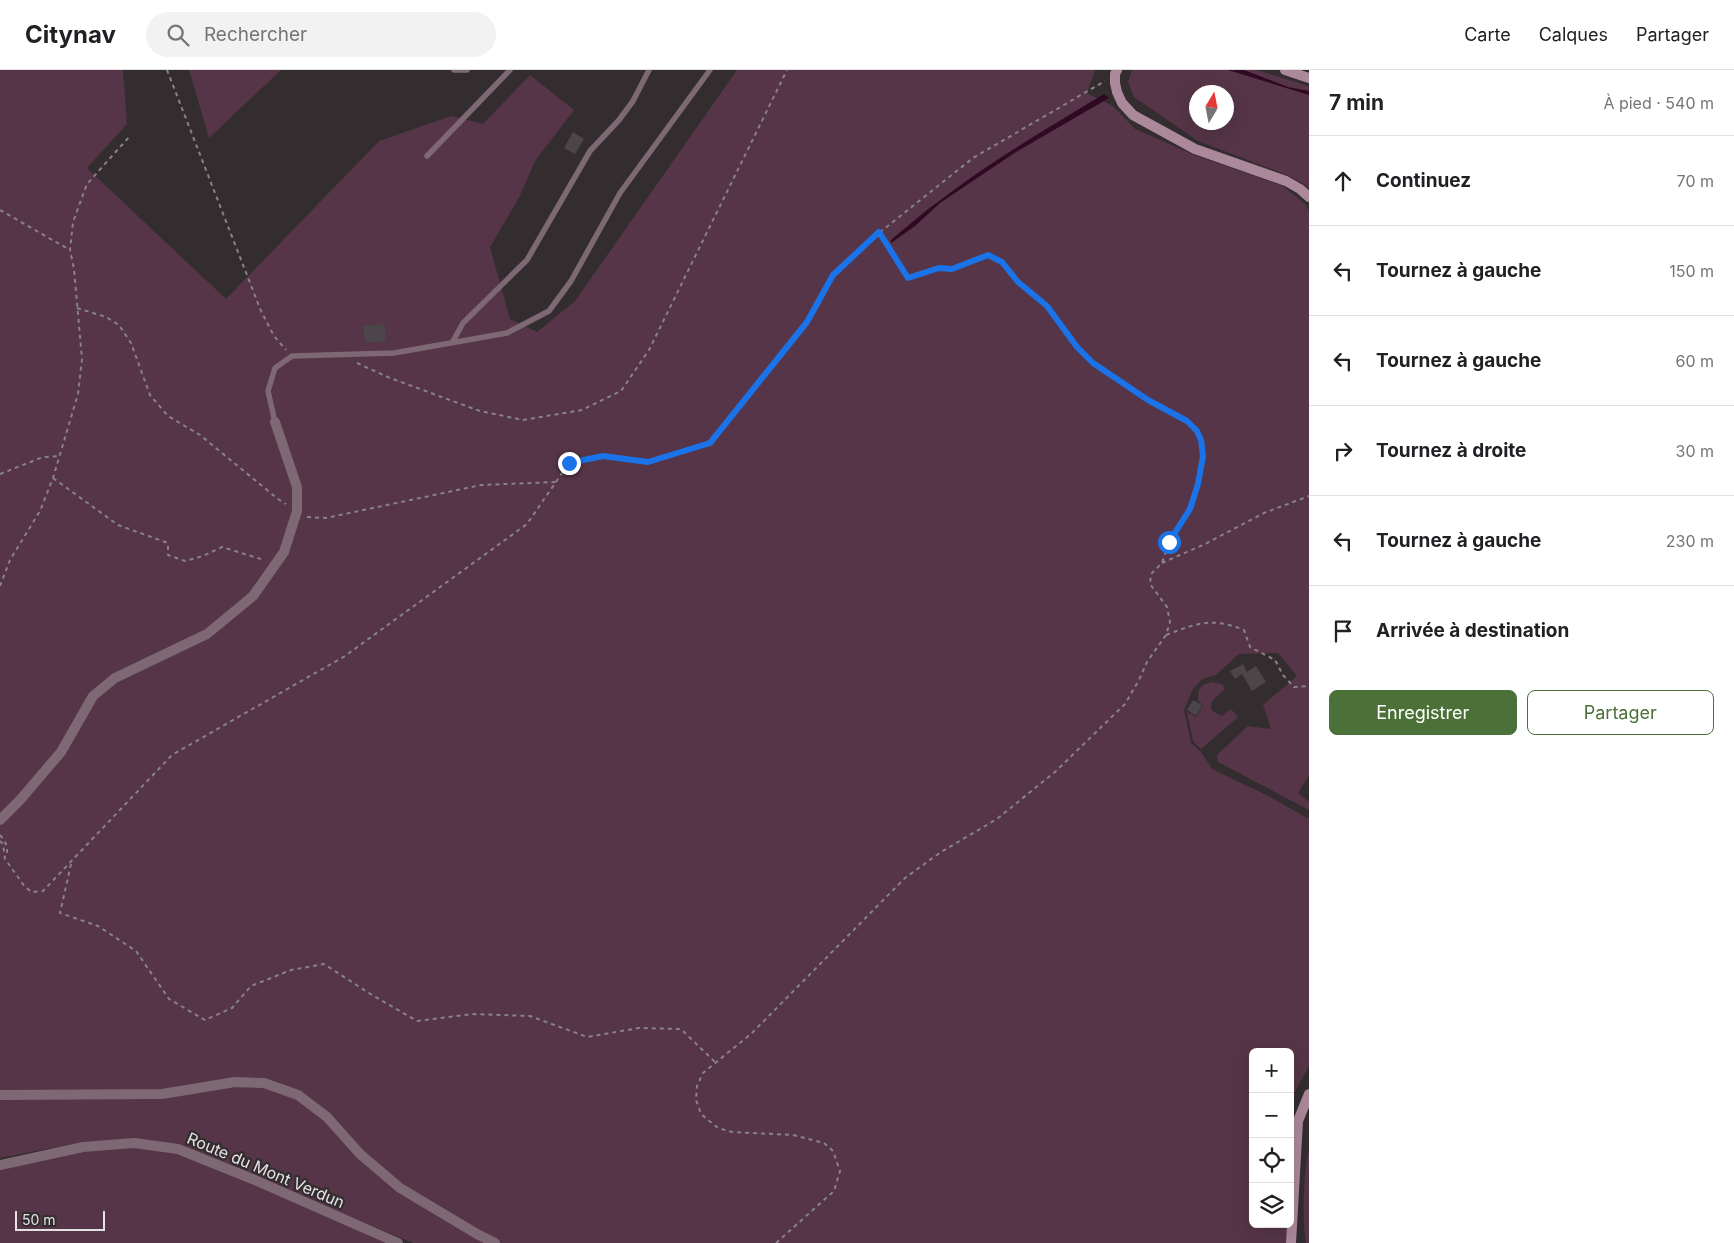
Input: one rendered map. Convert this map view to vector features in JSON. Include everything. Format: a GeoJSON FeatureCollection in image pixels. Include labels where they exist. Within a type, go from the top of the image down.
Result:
{"type":"FeatureCollection","features":[{"type":"Feature","properties":{"kind":"main road"},"geometry":{"type":"LineString","coordinates":[[1285,70],[1309,78]]}},
{"type":"Feature","properties":{"kind":"main road"},"geometry":{"type":"LineString","coordinates":[[1116,72],[1115,83],[1122,103],[1133,115],[1195,149],[1286,181],[1309,197]]}},
{"type":"Feature","properties":{"kind":"main road"},"geometry":{"type":"LineString","coordinates":[[1291,1243],[1298,1121],[1309,1094]]}},
{"type":"Feature","properties":{"kind":"street"},"geometry":{"type":"LineString","coordinates":[[0,820],[20,800],[61,752],[94,696],[114,678],[207,634],[253,596],[284,552],[297,511],[297,487],[275,422]]}},
{"type":"Feature","properties":{"kind":"street"},"geometry":{"type":"LineString","coordinates":[[0,1095],[162,1094],[235,1082],[264,1083],[298,1095],[327,1117],[360,1154],[400,1188],[495,1243]]}},
{"type":"Feature","properties":{"kind":"street","name":"Route du Mont Verdun"},"geometry":{"type":"LineString","coordinates":[[0,1164],[84,1147],[134,1142],[178,1149],[255,1180],[398,1243]]}},
{"type":"Feature","properties":{"kind":"lane"},"geometry":{"type":"LineString","coordinates":[[454,70],[467,70]]}},
{"type":"Feature","properties":{"kind":"lane"},"geometry":{"type":"LineString","coordinates":[[427,156],[510,70]]}},
{"type":"Feature","properties":{"kind":"lane"},"geometry":{"type":"LineString","coordinates":[[452,343],[462,323],[527,260],[590,151],[619,120],[633,100],[649,70]]}},
{"type":"Feature","properties":{"kind":"lane"},"geometry":{"type":"LineString","coordinates":[[275,422],[268,391],[275,368],[292,356],[394,353],[452,343],[507,333],[550,311],[572,281],[620,193],[710,70]]}},
{"type":"Feature","properties":{"kind":"path"},"geometry":{"type":"LineString","coordinates":[[167,70],[261,311],[278,341],[292,356]]}},
{"type":"Feature","properties":{"kind":"path"},"geometry":{"type":"LineString","coordinates":[[354,362],[390,378],[480,411],[523,420],[582,410],[621,391],[650,350],[787,70]]}},
{"type":"Feature","properties":{"kind":"path"},"geometry":{"type":"LineString","coordinates":[[0,841],[3,844],[5,859],[25,887],[32,892],[43,891],[172,755],[345,656],[527,524],[569,463],[603,456],[648,462],[710,443],[807,322],[833,275],[879,232],[973,158],[1093,88],[1116,72]]}},
{"type":"Feature","properties":{"kind":"path"},"geometry":{"type":"LineString","coordinates":[[0,586],[10,560],[40,511],[53,478],[78,394],[82,359],[74,269],[70,250],[73,222],[87,184],[129,138]]}},
{"type":"Feature","properties":{"kind":"path"},"geometry":{"type":"LineString","coordinates":[[0,210],[70,250]]}},
{"type":"Feature","properties":{"kind":"path"},"geometry":{"type":"LineString","coordinates":[[879,232],[908,278],[939,268],[952,269],[988,255],[1002,262],[1018,282],[1047,306],[1077,347],[1093,363],[1148,400],[1187,421],[1197,431],[1201,440],[1203,456],[1198,484],[1190,509],[1169,542],[1162,563]]}},
{"type":"Feature","properties":{"kind":"path"},"geometry":{"type":"LineString","coordinates":[[0,474],[42,458],[60,456]]}},
{"type":"Feature","properties":{"kind":"path"},"geometry":{"type":"LineString","coordinates":[[53,478],[118,525],[168,543],[168,555],[185,561],[203,556],[222,547],[275,564]]}},
{"type":"Feature","properties":{"kind":"path"},"geometry":{"type":"LineString","coordinates":[[776,1243],[834,1191],[840,1171],[833,1151],[824,1143],[793,1135],[732,1132],[718,1128],[701,1114],[696,1100],[697,1086],[703,1073],[752,1033],[905,878],[941,852],[997,820],[1056,770],[1125,704],[1147,662],[1166,635],[1170,622],[1167,607],[1150,584],[1151,574],[1162,563],[1205,544],[1264,513],[1309,496]]}},
{"type":"Feature","properties":{"kind":"path"},"geometry":{"type":"LineString","coordinates":[[1166,635],[1189,626],[1214,621],[1229,624],[1244,630],[1250,647],[1275,660],[1283,675],[1294,687],[1309,686]]}},
{"type":"Feature","properties":{"kind":"path"},"geometry":{"type":"LineString","coordinates":[[0,835],[6,842],[8,852],[5,859]]}},
{"type":"Feature","properties":{"kind":"path"},"geometry":{"type":"LineString","coordinates":[[71,862],[60,913],[98,926],[136,951],[169,999],[205,1020],[232,1008],[251,986],[291,970],[324,964],[417,1021],[472,1014],[530,1016],[587,1037],[639,1028],[681,1029],[716,1063]]}},
{"type":"Feature","properties":{"kind":"shaded area"},"geometry":{"type":"Polygon","coordinates":[[[0,70],[123,70],[127,124],[87,168],[226,299],[379,141],[451,116],[483,124],[530,75],[574,110],[535,161],[520,196],[490,247],[510,319],[537,332],[575,301],[737,70],[1095,70],[1087,93],[1113,106],[1135,129],[1194,155],[1283,186],[1305,204],[1309,211],[1309,775],[1298,793],[1309,802],[1309,810],[1218,762],[1217,755],[1248,726],[1271,729],[1263,705],[1297,676],[1278,653],[1239,654],[1216,675],[1202,679],[1193,689],[1184,710],[1191,743],[1201,752],[1212,769],[1268,796],[1309,819],[1309,1066],[1294,1094],[1294,1048],[1249,1048],[1249,1228],[1289,1228],[1291,1243],[413,1243],[257,1178],[133,1140],[83,1142],[0,1158],[0,70]]]}},
{"type":"Feature","properties":{"kind":"shaded area"},"geometry":{"type":"Polygon","coordinates":[[[189,70],[281,70],[209,138],[189,70]]]}},
{"type":"Feature","properties":{"kind":"shaded area"},"geometry":{"type":"Polygon","coordinates":[[[1132,70],[1256,70],[1309,86],[1309,188],[1287,175],[1198,141],[1134,97],[1128,82],[1132,70]]]}},
{"type":"Feature","properties":{"kind":"shaded area"},"geometry":{"type":"Polygon","coordinates":[[[1228,70],[1244,70],[1288,87],[1309,91],[1309,95],[1228,70]]]}},
{"type":"Feature","properties":{"kind":"shaded area"},"geometry":{"type":"Polygon","coordinates":[[[1104,94],[1109,98],[1016,152],[940,203],[915,226],[891,243],[891,240],[927,210],[979,172],[1104,94]]]}},
{"type":"Feature","properties":{"kind":"shaded area"},"geometry":{"type":"Polygon","coordinates":[[[1212,682],[1222,684],[1225,689],[1212,701],[1211,709],[1222,716],[1231,709],[1238,717],[1201,749],[1193,741],[1187,712],[1196,717],[1203,705],[1198,701],[1199,691],[1202,686],[1212,682]]]}},
{"type":"Feature","properties":{"kind":"shaded area"},"geometry":{"type":"Polygon","coordinates":[[[134,1146],[177,1152],[254,1183],[385,1243],[0,1243],[0,1170],[84,1151],[134,1146]]]}},
{"type":"Feature","properties":{"kind":"shaded area"},"geometry":{"type":"Polygon","coordinates":[[[1309,1149],[1309,1243],[1306,1243],[1304,1196],[1305,1172],[1309,1149]]]}},
{"type":"Feature","properties":{"kind":"building"},"geometry":{"type":"Polygon","coordinates":[[[573,132],[584,139],[575,154],[564,148],[573,132]]]}},
{"type":"Feature","properties":{"kind":"building"},"geometry":{"type":"Polygon","coordinates":[[[385,324],[386,341],[365,343],[363,326],[385,324]]]}},
{"type":"Feature","properties":{"kind":"building"},"geometry":{"type":"Polygon","coordinates":[[[1243,664],[1247,672],[1256,666],[1266,682],[1252,691],[1242,674],[1235,679],[1230,671],[1243,664]]]}},
{"type":"Feature","properties":{"kind":"building"},"geometry":{"type":"Polygon","coordinates":[[[1193,700],[1202,705],[1196,716],[1187,710],[1193,700]]]}},
{"type":"Feature","properties":{"kind":"route"},"geometry":{"type":"LineString","coordinates":[[569,463],[603,456],[648,462],[710,443],[807,322],[833,275],[879,232],[908,278],[939,268],[952,269],[988,255],[1002,262],[1018,282],[1047,306],[1077,347],[1093,363],[1148,400],[1187,421],[1197,431],[1201,440],[1203,456],[1198,484],[1190,509],[1169,542]]}}]}
